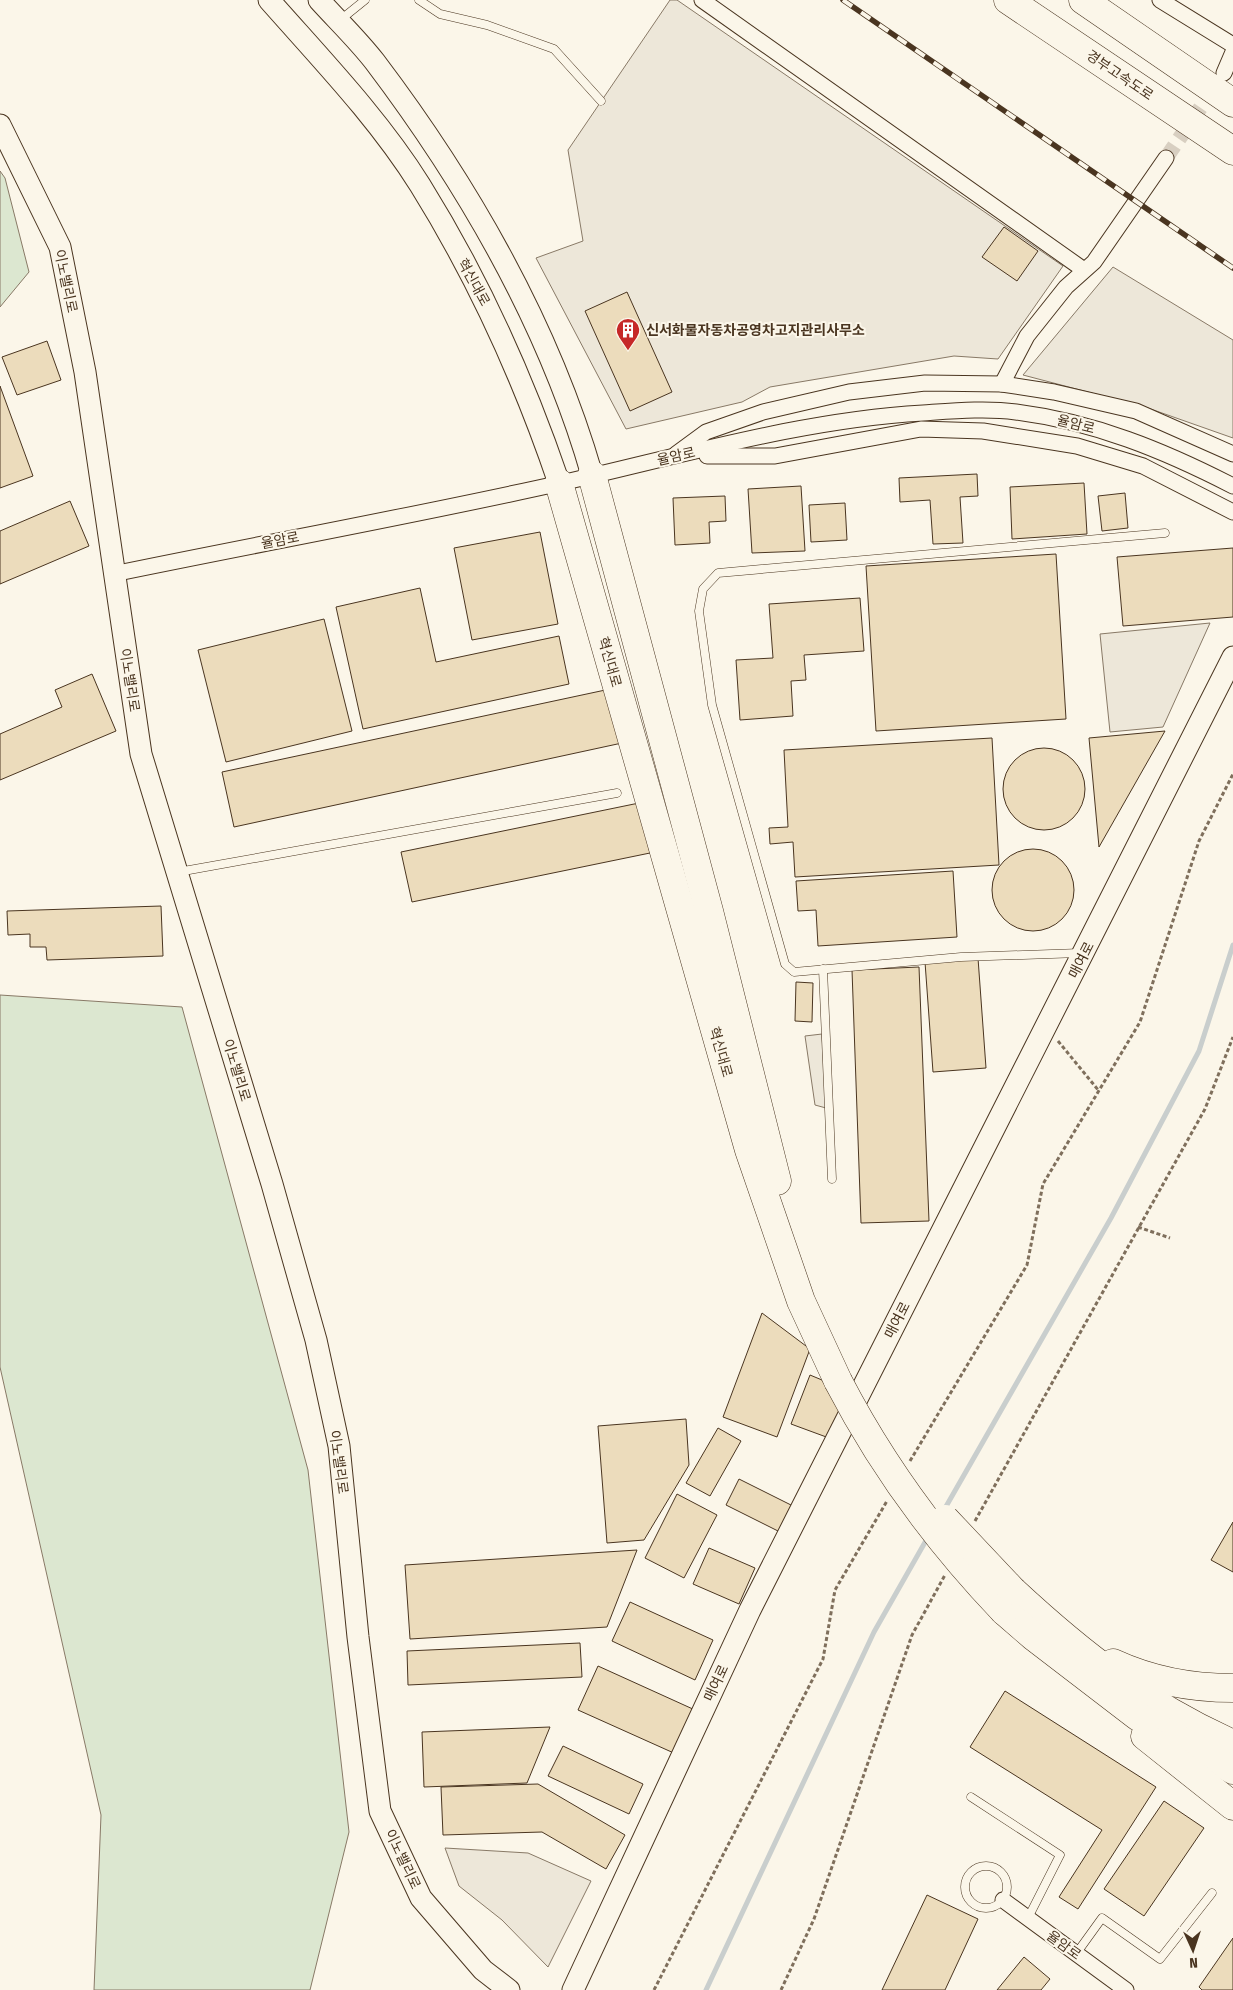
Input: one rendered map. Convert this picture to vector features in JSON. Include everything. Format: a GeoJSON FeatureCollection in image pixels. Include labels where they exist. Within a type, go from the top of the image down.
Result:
{"type":"FeatureCollection","features":[{"type":"Feature","properties":{"kind":"highway","name":"경부고속도로"},"geometry":{"type":"LineString","coordinates":[[1008,0],[1233,151]]}},
{"type":"Feature","properties":{"kind":"highway"},"geometry":{"type":"LineString","coordinates":[[1083,0],[1233,102]]}},
{"type":"Feature","properties":{"kind":"highway"},"geometry":{"type":"LineString","coordinates":[[592,475],[709,912],[784,1205],[824,1315],[858,1420],[891,1471],[964,1568],[1009,1601],[1061,1635],[1114,1677],[1199,1729],[1233,1744]]}},
{"type":"Feature","properties":{"kind":"highway","name":"혁신대로"},"geometry":{"type":"LineString","coordinates":[[559,483],[749,1150],[801,1301],[844,1376]]}},
{"type":"Feature","properties":{"kind":"highway"},"geometry":{"type":"LineString","coordinates":[[1009,1601],[1034,1637],[1082,1685],[1233,1806]]}},
{"type":"Feature","properties":{"kind":"highway"},"geometry":{"type":"LineString","coordinates":[[1009,1601],[1074,1638],[1114,1664],[1170,1682],[1200,1688],[1233,1688]]}},
{"type":"Feature","properties":{"kind":"highway"},"geometry":{"type":"LineString","coordinates":[[1034,1637],[1137,1716],[1233,1770]]}},
{"type":"Feature","properties":{"kind":"main road","name":"혁신대로"},"geometry":{"type":"LineString","coordinates":[[269,0],[360,104],[419,184],[486,304],[541,431],[559,483]]}},
{"type":"Feature","properties":{"kind":"main road"},"geometry":{"type":"LineString","coordinates":[[320,0],[374,61],[435,146],[496,246],[540,336],[574,417],[592,475]]}},
{"type":"Feature","properties":{"kind":"main road","name":"이노밸리로"},"geometry":{"type":"LineString","coordinates":[[0,124],[60,247],[85,372],[142,754],[272,1184],[316,1340],[339,1446],[358,1637],[380,1811],[421,1898],[483,1970],[509,1990]]}},
{"type":"Feature","properties":{"kind":"main road","name":"매여로"},"geometry":{"type":"LineString","coordinates":[[573,1990],[750,1610],[1085,953],[1233,657]]}},
{"type":"Feature","properties":{"kind":"street"},"geometry":{"type":"LineString","coordinates":[[702,0],[1084,270]]}},
{"type":"Feature","properties":{"kind":"street"},"geometry":{"type":"LineString","coordinates":[[1160,0],[1233,45]]}},
{"type":"Feature","properties":{"kind":"street"},"geometry":{"type":"LineString","coordinates":[[1224,73],[1233,52]]}},
{"type":"Feature","properties":{"kind":"street"},"geometry":{"type":"LineString","coordinates":[[1002,384],[1027,336],[1066,287],[1094,262],[1166,158]]}},
{"type":"Feature","properties":{"kind":"street"},"geometry":{"type":"LineString","coordinates":[[671,457],[706,432],[763,412],[848,392],[925,383],[1002,384],[1054,392],[1136,410],[1233,454]]}},
{"type":"Feature","properties":{"kind":"street","name":"율암로"},"geometry":{"type":"LineString","coordinates":[[114,574],[559,483],[790,430],[870,416],[949,411],[1013,412],[1081,423],[1171,455],[1233,486]]}},
{"type":"Feature","properties":{"kind":"street"},"geometry":{"type":"LineString","coordinates":[[671,457],[775,456],[921,429],[983,431],[1077,446],[1143,466],[1233,512]]}},
{"type":"Feature","properties":{"kind":"street","name":"율암로"},"geometry":{"type":"LineString","coordinates":[[1003,1900],[1122,1989]]}},
{"type":"Feature","properties":{"kind":"lane"},"geometry":{"type":"LineString","coordinates":[[338,22],[365,0]]}},
{"type":"Feature","properties":{"kind":"lane"},"geometry":{"type":"LineString","coordinates":[[419,0],[440,14],[488,25],[554,49],[601,101]]}},
{"type":"Feature","properties":{"kind":"lane"},"geometry":{"type":"LineString","coordinates":[[1085,953],[961,956],[794,972],[785,964],[712,705],[699,611],[703,590],[718,573],[1165,533]]}},
{"type":"Feature","properties":{"kind":"lane"},"geometry":{"type":"LineString","coordinates":[[177,872],[617,793]]}},
{"type":"Feature","properties":{"kind":"lane"},"geometry":{"type":"LineString","coordinates":[[823,969],[832,1179]]}},
{"type":"Feature","properties":{"kind":"lane"},"geometry":{"type":"LineString","coordinates":[[971,1796],[1060,1855],[1028,1918]]}},
{"type":"Feature","properties":{"kind":"lane"},"geometry":{"type":"LineString","coordinates":[[984,1866],[997,1870],[1002,1874],[1007,1887],[1003,1900],[991,1908],[977,1907],[967,1896],[965,1883],[967,1877],[972,1871],[984,1866]]}},
{"type":"Feature","properties":{"kind":"lane"},"geometry":{"type":"LineString","coordinates":[[1076,1954],[1102,1918],[1160,1960],[1212,1893]]}},
{"type":"Feature","properties":{"kind":"path"},"geometry":{"type":"LineString","coordinates":[[908,1464],[1027,1265],[1043,1184],[1140,1022],[1199,841],[1233,774]]}},
{"type":"Feature","properties":{"kind":"path"},"geometry":{"type":"LineString","coordinates":[[1046,1027],[1099,1091]]}},
{"type":"Feature","properties":{"kind":"path"},"geometry":{"type":"LineString","coordinates":[[974,1522],[1205,1108],[1233,1037]]}},
{"type":"Feature","properties":{"kind":"path"},"geometry":{"type":"LineString","coordinates":[[1138,1227],[1170,1238]]}},
{"type":"Feature","properties":{"kind":"path"},"geometry":{"type":"LineString","coordinates":[[654,1990],[823,1659],[835,1590],[889,1498]]}},
{"type":"Feature","properties":{"kind":"path"},"geometry":{"type":"LineString","coordinates":[[781,1990],[814,1919],[912,1635],[946,1574]]}},
{"type":"Feature","properties":{"kind":"green space"},"geometry":{"type":"Polygon","coordinates":[[[0,171],[5,178],[29,272],[0,307],[0,171]]]}},
{"type":"Feature","properties":{"kind":"green space"},"geometry":{"type":"Polygon","coordinates":[[[0,995],[182,1007],[308,1470],[349,1832],[310,1990],[94,1990],[101,1815],[0,1367],[0,995]]]}},
{"type":"Feature","properties":{"kind":"shaded area"},"geometry":{"type":"Polygon","coordinates":[[[670,0],[677,0],[1063,266],[998,359],[954,356],[770,387],[742,402],[626,429],[536,258],[583,241],[568,150],[670,0]]]}},
{"type":"Feature","properties":{"kind":"shaded area"},"geometry":{"type":"Polygon","coordinates":[[[1113,267],[1233,340],[1233,438],[1145,407],[1023,375],[1113,267]]]}},
{"type":"Feature","properties":{"kind":"shaded area"},"geometry":{"type":"Polygon","coordinates":[[[1210,623],[1163,727],[1110,732],[1100,634],[1210,623]]]}},
{"type":"Feature","properties":{"kind":"shaded area"},"geometry":{"type":"Polygon","coordinates":[[[822,1034],[826,1108],[815,1105],[805,1036],[822,1034]]]}},
{"type":"Feature","properties":{"kind":"shaded area"},"geometry":{"type":"Polygon","coordinates":[[[445,1848],[528,1853],[591,1881],[548,1967],[502,1920],[459,1886],[445,1848]]]}},
{"type":"Feature","properties":{"kind":"building"},"geometry":{"type":"Polygon","coordinates":[[[1004,227],[1038,251],[1017,281],[982,257],[1004,227]]]}},
{"type":"Feature","properties":{"kind":"building","name":"신서화물자동차공영차고지관리사무소"},"geometry":{"type":"Polygon","coordinates":[[[627,292],[672,392],[630,411],[585,311],[627,292]]]}},
{"type":"Feature","properties":{"kind":"building"},"geometry":{"type":"Polygon","coordinates":[[[47,341],[61,380],[17,395],[2,357],[47,341]]]}},
{"type":"Feature","properties":{"kind":"building"},"geometry":{"type":"Polygon","coordinates":[[[0,386],[33,476],[0,488],[0,386]]]}},
{"type":"Feature","properties":{"kind":"building"},"geometry":{"type":"Polygon","coordinates":[[[977,474],[978,496],[960,497],[963,543],[933,544],[930,500],[900,502],[899,478],[977,474]]]}},
{"type":"Feature","properties":{"kind":"building"},"geometry":{"type":"Polygon","coordinates":[[[1084,483],[1087,534],[1012,539],[1010,487],[1084,483]]]}},
{"type":"Feature","properties":{"kind":"building"},"geometry":{"type":"Polygon","coordinates":[[[801,486],[805,551],[752,553],[748,489],[801,486]]]}},
{"type":"Feature","properties":{"kind":"building"},"geometry":{"type":"Polygon","coordinates":[[[1125,493],[1128,528],[1102,531],[1098,496],[1125,493]]]}},
{"type":"Feature","properties":{"kind":"building"},"geometry":{"type":"Polygon","coordinates":[[[725,496],[726,521],[709,522],[710,543],[675,545],[673,498],[725,496]]]}},
{"type":"Feature","properties":{"kind":"building"},"geometry":{"type":"Polygon","coordinates":[[[70,501],[89,546],[0,584],[0,531],[70,501]]]}},
{"type":"Feature","properties":{"kind":"building"},"geometry":{"type":"Polygon","coordinates":[[[845,503],[847,540],[811,542],[809,505],[845,503]]]}},
{"type":"Feature","properties":{"kind":"building"},"geometry":{"type":"Polygon","coordinates":[[[540,532],[558,624],[472,640],[454,548],[540,532]]]}},
{"type":"Feature","properties":{"kind":"building"},"geometry":{"type":"Polygon","coordinates":[[[1233,548],[1233,617],[1123,626],[1117,557],[1233,548]]]}},
{"type":"Feature","properties":{"kind":"building"},"geometry":{"type":"Polygon","coordinates":[[[1056,554],[1066,719],[876,731],[866,566],[1056,554]]]}},
{"type":"Feature","properties":{"kind":"building"},"geometry":{"type":"Polygon","coordinates":[[[420,588],[436,662],[559,636],[569,684],[363,729],[336,607],[420,588]]]}},
{"type":"Feature","properties":{"kind":"building"},"geometry":{"type":"Polygon","coordinates":[[[860,598],[864,651],[804,655],[806,680],[791,681],[793,716],[740,720],[736,660],[773,658],[769,604],[860,598]]]}},
{"type":"Feature","properties":{"kind":"building"},"geometry":{"type":"Polygon","coordinates":[[[324,619],[352,731],[226,762],[198,650],[324,619]]]}},
{"type":"Feature","properties":{"kind":"building"},"geometry":{"type":"Polygon","coordinates":[[[92,674],[116,731],[0,780],[0,734],[62,707],[55,690],[92,674]]]}},
{"type":"Feature","properties":{"kind":"building"},"geometry":{"type":"Polygon","coordinates":[[[610,689],[622,743],[234,827],[222,772],[610,689]]]}},
{"type":"Feature","properties":{"kind":"building"},"geometry":{"type":"Polygon","coordinates":[[[1165,731],[1099,847],[1089,738],[1165,731]]]}},
{"type":"Feature","properties":{"kind":"building"},"geometry":{"type":"Polygon","coordinates":[[[992,738],[999,865],[795,877],[793,842],[770,844],[769,828],[788,827],[784,750],[992,738]]]}},
{"type":"Feature","properties":{"kind":"building"},"geometry":{"type":"Polygon","coordinates":[[[1044,748],[1060,751],[1073,760],[1082,773],[1085,789],[1082,805],[1073,818],[1060,827],[1044,830],[1028,827],[1015,818],[1006,805],[1003,789],[1006,773],[1015,760],[1028,751],[1044,748]]]}},
{"type":"Feature","properties":{"kind":"building"},"geometry":{"type":"Polygon","coordinates":[[[639,803],[650,853],[412,902],[401,852],[639,803]]]}},
{"type":"Feature","properties":{"kind":"building"},"geometry":{"type":"Polygon","coordinates":[[[1033,849],[1049,852],[1062,861],[1071,874],[1074,890],[1071,906],[1062,919],[1049,928],[1033,931],[1017,928],[1004,919],[995,906],[992,890],[995,874],[1004,861],[1017,852],[1033,849]]]}},
{"type":"Feature","properties":{"kind":"building"},"geometry":{"type":"Polygon","coordinates":[[[953,871],[957,937],[818,946],[816,910],[798,911],[796,881],[953,871]]]}},
{"type":"Feature","properties":{"kind":"building"},"geometry":{"type":"Polygon","coordinates":[[[161,906],[163,956],[47,960],[46,947],[30,947],[30,934],[8,935],[7,911],[161,906]]]}},
{"type":"Feature","properties":{"kind":"building"},"geometry":{"type":"Polygon","coordinates":[[[978,958],[986,1068],[933,1072],[925,962],[978,958]]]}},
{"type":"Feature","properties":{"kind":"building"},"geometry":{"type":"Polygon","coordinates":[[[919,967],[929,1221],[861,1223],[852,970],[919,967]]]}},
{"type":"Feature","properties":{"kind":"building"},"geometry":{"type":"Polygon","coordinates":[[[796,982],[813,983],[812,1022],[795,1021],[796,982]]]}},
{"type":"Feature","properties":{"kind":"building"},"geometry":{"type":"Polygon","coordinates":[[[762,1313],[810,1349],[777,1437],[723,1417],[762,1313]]]}},
{"type":"Feature","properties":{"kind":"building"},"geometry":{"type":"Polygon","coordinates":[[[810,1375],[822,1380],[839,1411],[829,1438],[791,1424],[810,1375]]]}},
{"type":"Feature","properties":{"kind":"building"},"geometry":{"type":"Polygon","coordinates":[[[686,1419],[689,1465],[644,1540],[607,1543],[598,1426],[686,1419]]]}},
{"type":"Feature","properties":{"kind":"building"},"geometry":{"type":"Polygon","coordinates":[[[718,1428],[741,1441],[710,1496],[686,1483],[718,1428]]]}},
{"type":"Feature","properties":{"kind":"building"},"geometry":{"type":"Polygon","coordinates":[[[739,1479],[793,1506],[780,1532],[726,1505],[739,1479]]]}},
{"type":"Feature","properties":{"kind":"building"},"geometry":{"type":"Polygon","coordinates":[[[677,1494],[717,1515],[684,1578],[645,1558],[677,1494]]]}},
{"type":"Feature","properties":{"kind":"building"},"geometry":{"type":"Polygon","coordinates":[[[1233,1522],[1233,1572],[1211,1560],[1233,1522]]]}},
{"type":"Feature","properties":{"kind":"building"},"geometry":{"type":"Polygon","coordinates":[[[709,1548],[755,1568],[739,1604],[693,1584],[709,1548]]]}},
{"type":"Feature","properties":{"kind":"building"},"geometry":{"type":"Polygon","coordinates":[[[637,1550],[607,1627],[410,1639],[405,1565],[637,1550]]]}},
{"type":"Feature","properties":{"kind":"building"},"geometry":{"type":"Polygon","coordinates":[[[630,1602],[713,1640],[695,1680],[612,1641],[630,1602]]]}},
{"type":"Feature","properties":{"kind":"building"},"geometry":{"type":"Polygon","coordinates":[[[580,1643],[582,1677],[408,1685],[407,1651],[580,1643]]]}},
{"type":"Feature","properties":{"kind":"building"},"geometry":{"type":"Polygon","coordinates":[[[598,1666],[695,1710],[676,1754],[578,1710],[598,1666]]]}},
{"type":"Feature","properties":{"kind":"building"},"geometry":{"type":"Polygon","coordinates":[[[1005,1691],[1156,1787],[1078,1909],[1059,1897],[1102,1830],[970,1747],[1005,1691]]]}},
{"type":"Feature","properties":{"kind":"building"},"geometry":{"type":"Polygon","coordinates":[[[550,1727],[527,1783],[424,1787],[422,1732],[550,1727]]]}},
{"type":"Feature","properties":{"kind":"building"},"geometry":{"type":"Polygon","coordinates":[[[563,1746],[643,1784],[629,1814],[548,1776],[563,1746]]]}},
{"type":"Feature","properties":{"kind":"building"},"geometry":{"type":"Polygon","coordinates":[[[538,1784],[625,1835],[606,1869],[542,1832],[443,1835],[441,1787],[538,1784]]]}},
{"type":"Feature","properties":{"kind":"building"},"geometry":{"type":"Polygon","coordinates":[[[1164,1801],[1204,1828],[1144,1916],[1104,1889],[1164,1801]]]}},
{"type":"Feature","properties":{"kind":"building"},"geometry":{"type":"Polygon","coordinates":[[[927,1895],[978,1919],[945,1990],[882,1990],[927,1895]]]}},
{"type":"Feature","properties":{"kind":"building"},"geometry":{"type":"Polygon","coordinates":[[[1233,1938],[1233,1990],[1202,1990],[1199,1987],[1233,1938]]]}},
{"type":"Feature","properties":{"kind":"building"},"geometry":{"type":"Polygon","coordinates":[[[1024,1957],[1050,1979],[1041,1990],[997,1990],[1024,1957]]]}},
{"type":"Feature","properties":{"kind":"waterway"},"geometry":{"type":"LineString","coordinates":[[944,1510],[1111,1218],[1199,1051],[1233,945]]}},
{"type":"Feature","properties":{"kind":"waterway"},"geometry":{"type":"LineString","coordinates":[[706,1990],[874,1632],[928,1537]]}},
{"type":"Feature","properties":{"kind":"tunnel"},"geometry":{"type":"LineString","coordinates":[[1166,158],[1216,85]]}},
{"type":"Feature","properties":{"kind":"railway"},"geometry":{"type":"LineString","coordinates":[[843,0],[1233,268]]}},
{"type":"Feature","properties":{"kind":"place","name":"신서화물자동차공영차고지관리사무소"},"geometry":{"type":"Point","coordinates":[628,351]}}]}
